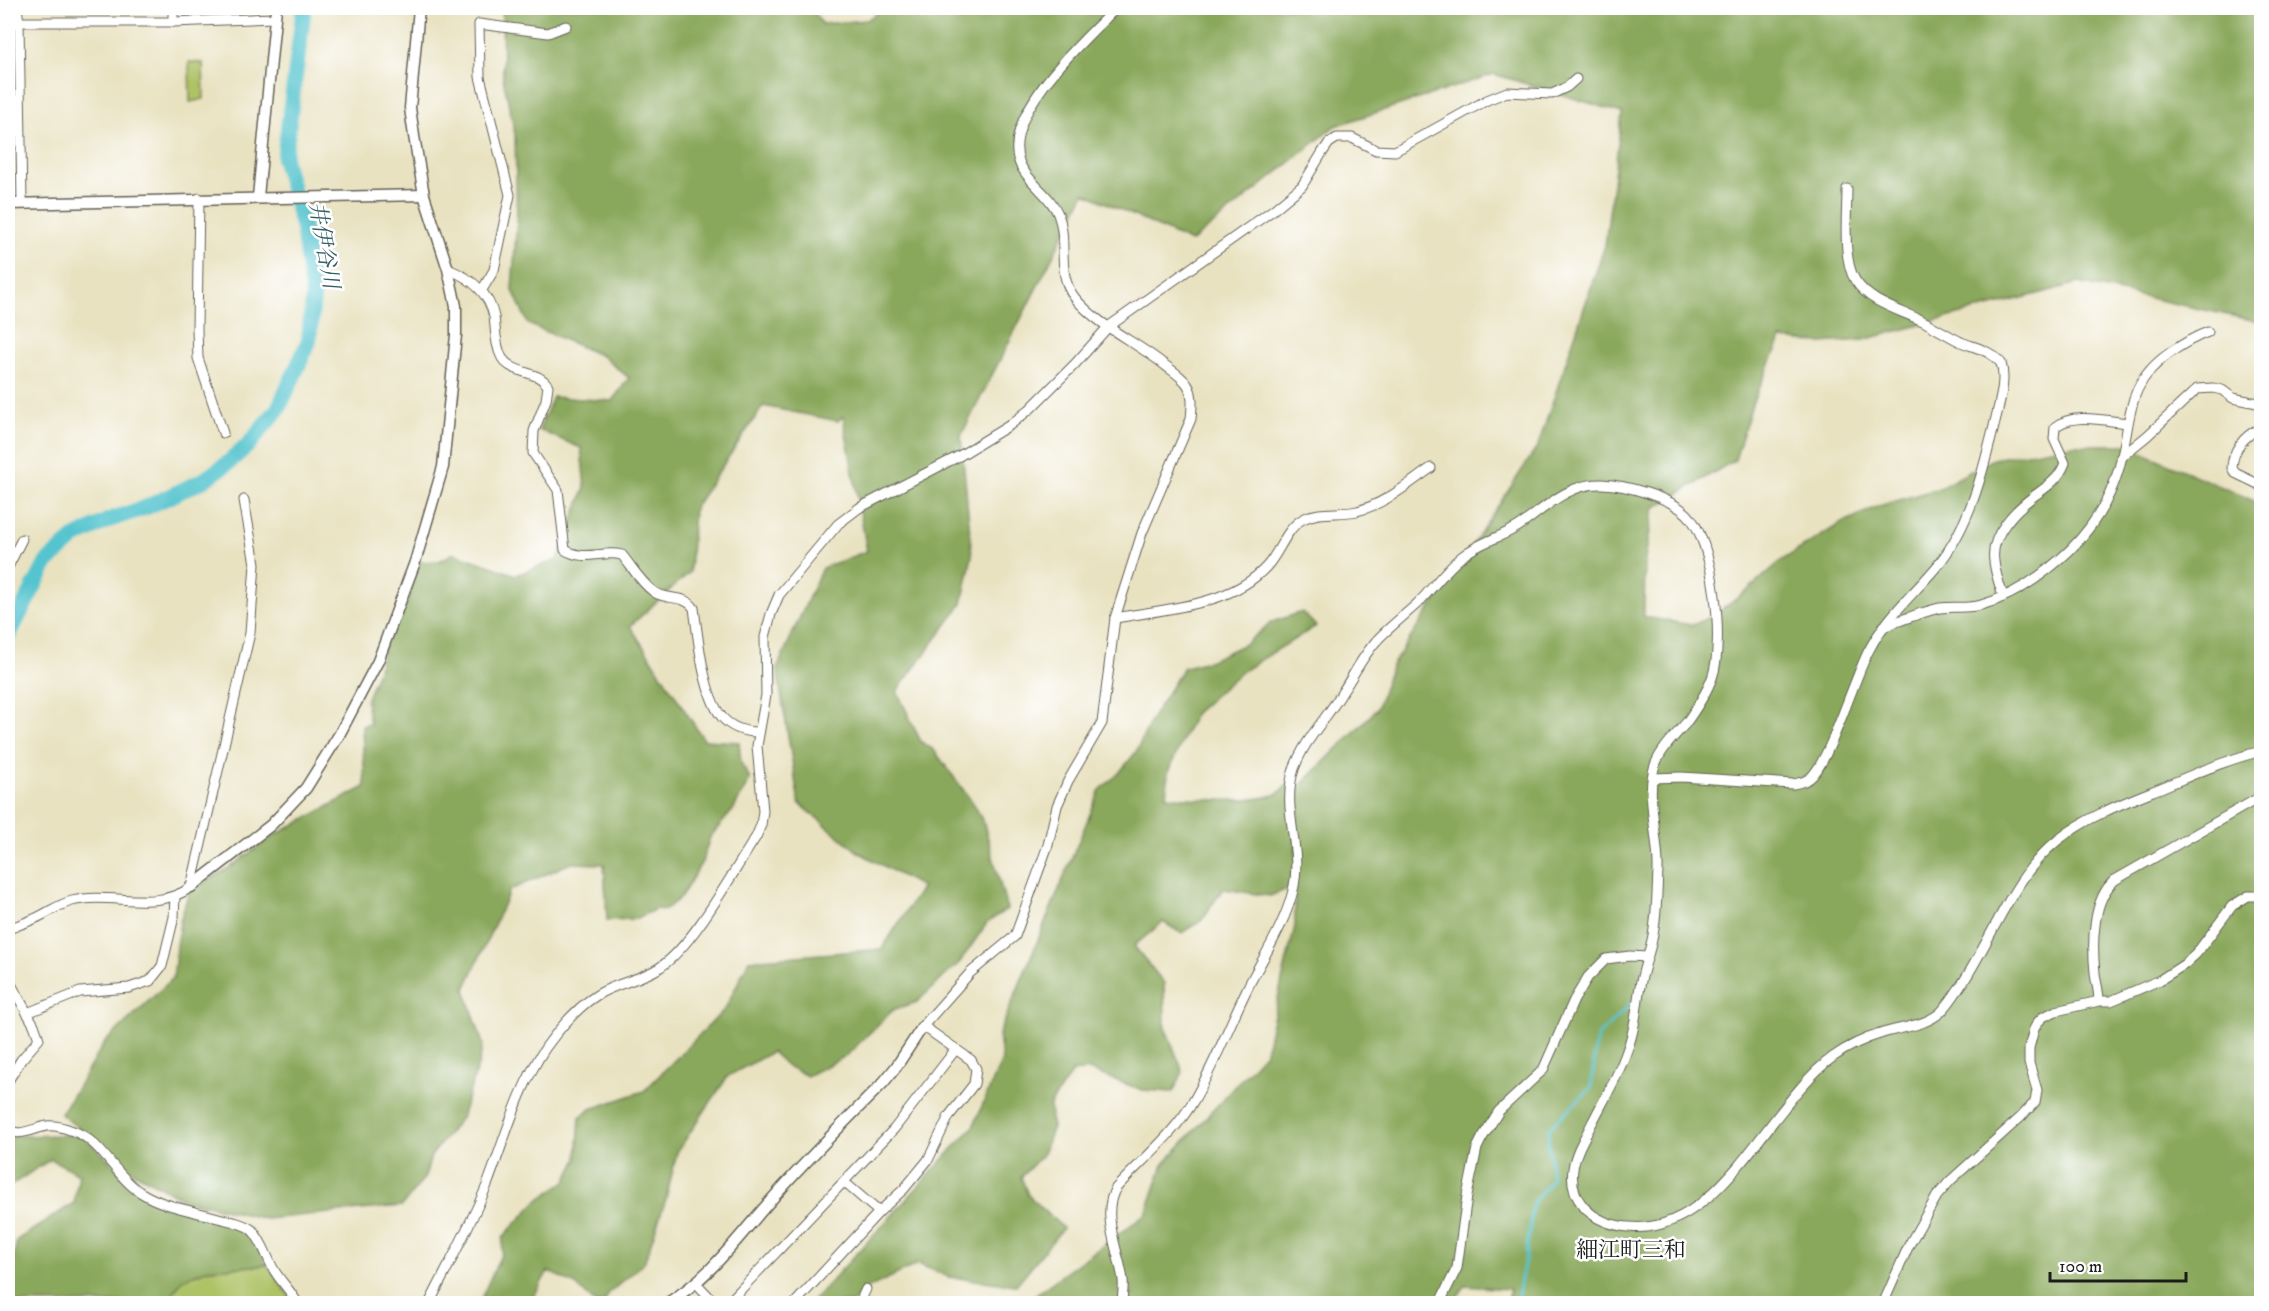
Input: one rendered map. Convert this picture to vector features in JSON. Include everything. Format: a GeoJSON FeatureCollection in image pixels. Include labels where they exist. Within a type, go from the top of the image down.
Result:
{"type":"FeatureCollection","features":[{"type":"Feature","properties":{"kind":"street"},"geometry":{"type":"LineString","coordinates":[[17,8],[21,203]]}},
{"type":"Feature","properties":{"kind":"street"},"geometry":{"type":"LineString","coordinates":[[173,8],[173,22]]}},
{"type":"Feature","properties":{"kind":"street"},"geometry":{"type":"LineString","coordinates":[[8,929],[34,920],[71,901],[97,898],[162,900],[176,896],[191,887],[271,825],[306,788],[339,735],[378,662],[415,562],[443,467],[456,335],[456,306],[448,269],[424,195],[410,108],[419,8]]}},
{"type":"Feature","properties":{"kind":"street"},"geometry":{"type":"LineString","coordinates":[[666,1304],[696,1283],[719,1262],[778,1192],[883,1083],[923,1026],[969,973],[1015,936],[1048,845],[1057,806],[1068,781],[1102,723],[1115,618],[1142,533],[1191,419],[1192,401],[1187,384],[1175,372],[1088,312],[1074,296],[1064,281],[1059,216],[1049,197],[1020,164],[1016,146],[1022,120],[1037,94],[1074,50],[1116,8]]}},
{"type":"Feature","properties":{"kind":"street"},"geometry":{"type":"LineString","coordinates":[[8,22],[173,22],[275,13],[263,197]]}},
{"type":"Feature","properties":{"kind":"street"},"geometry":{"type":"LineString","coordinates":[[482,290],[494,270],[510,195],[480,77],[479,24],[548,33],[566,26]]}},
{"type":"Feature","properties":{"kind":"street"},"geometry":{"type":"LineString","coordinates":[[429,1304],[464,1236],[523,1090],[546,1048],[580,1009],[597,995],[660,968],[692,936],[756,837],[763,811],[757,746],[766,695],[765,637],[771,614],[779,595],[838,524],[859,508],[961,456],[1010,425],[1030,409],[1075,364],[1108,327],[1274,210],[1302,186],[1329,143],[1337,138],[1352,138],[1376,150],[1395,151],[1487,100],[1507,92],[1552,94],[1567,87],[1576,79]]}},
{"type":"Feature","properties":{"kind":"street"},"geometry":{"type":"LineString","coordinates":[[1653,778],[1681,777],[1792,784],[1808,780],[1824,758],[1869,651],[1883,627],[1937,566],[1954,542],[1966,519],[1986,460],[2001,397],[2003,367],[1999,360],[1987,351],[1884,306],[1855,280],[1849,264],[1847,189]]}},
{"type":"Feature","properties":{"kind":"street"},"geometry":{"type":"LineString","coordinates":[[8,204],[199,198],[424,195]]}},
{"type":"Feature","properties":{"kind":"street"},"geometry":{"type":"LineString","coordinates":[[199,198],[196,329],[198,358],[223,433]]}},
{"type":"Feature","properties":{"kind":"street"},"geometry":{"type":"LineString","coordinates":[[448,269],[463,274],[482,290],[494,315],[496,339],[502,358],[514,369],[541,379],[548,386],[546,400],[534,431],[533,453],[558,490],[565,550],[574,556],[582,557],[622,555],[653,592],[661,596],[687,600],[694,608],[701,658],[717,710],[739,730],[758,732]]}},
{"type":"Feature","properties":{"kind":"street"},"geometry":{"type":"LineString","coordinates":[[1883,627],[1941,608],[1981,605],[2003,597],[2041,574],[2070,550],[2098,519],[2119,468],[2127,423],[2137,390],[2155,364],[2183,344],[2208,332]]}},
{"type":"Feature","properties":{"kind":"street"},"geometry":{"type":"LineString","coordinates":[[2121,457],[2197,389],[2222,390],[2233,398],[2262,404]]}},
{"type":"Feature","properties":{"kind":"street"},"geometry":{"type":"LineString","coordinates":[[2003,597],[1994,559],[1994,549],[2009,519],[2026,502],[2054,482],[2066,463],[2054,439],[2055,427],[2072,420],[2127,423]]}},
{"type":"Feature","properties":{"kind":"street"},"geometry":{"type":"LineString","coordinates":[[2262,427],[2236,447],[2232,468],[2235,473],[2262,486]]}},
{"type":"Feature","properties":{"kind":"street"},"geometry":{"type":"LineString","coordinates":[[1115,618],[1220,598],[1241,587],[1267,566],[1300,520],[1321,513],[1353,512],[1374,506],[1431,468]]}},
{"type":"Feature","properties":{"kind":"street"},"geometry":{"type":"LineString","coordinates":[[1122,1304],[1123,1281],[1108,1215],[1111,1196],[1181,1118],[1194,1100],[1237,1009],[1273,941],[1294,886],[1296,853],[1289,809],[1294,768],[1305,747],[1344,690],[1360,661],[1377,639],[1416,604],[1458,558],[1516,529],[1549,502],[1584,486],[1598,484],[1618,486],[1666,501],[1684,511],[1700,530],[1710,567],[1717,619],[1716,670],[1704,696],[1656,763],[1653,778],[1658,864],[1653,932],[1630,1041],[1620,1070],[1578,1150],[1573,1170],[1573,1187],[1576,1195],[1591,1214],[1610,1224],[1647,1228],[1678,1218],[1702,1202],[1731,1174],[1790,1100],[1828,1060],[1871,1037],[1928,1021],[1939,1014],[1952,1000],[1982,954],[2029,869],[2050,846],[2065,834],[2097,814],[2217,765],[2262,750]]}},
{"type":"Feature","properties":{"kind":"street"},"geometry":{"type":"LineString","coordinates":[[191,887],[250,633],[255,564],[244,500]]}},
{"type":"Feature","properties":{"kind":"street"},"geometry":{"type":"LineString","coordinates":[[8,567],[22,539]]}},
{"type":"Feature","properties":{"kind":"street"},"geometry":{"type":"LineString","coordinates":[[2098,1001],[2095,969],[2097,912],[2107,888],[2115,880],[2262,796]]}},
{"type":"Feature","properties":{"kind":"street"},"geometry":{"type":"LineString","coordinates":[[27,1013],[80,992],[129,988],[150,981],[162,966],[174,917],[176,896]]}},
{"type":"Feature","properties":{"kind":"street"},"geometry":{"type":"LineString","coordinates":[[1883,1304],[1909,1245],[1937,1196],[1950,1181],[2035,1102],[2037,1090],[2029,1063],[2029,1048],[2038,1022],[2056,1011],[2098,1001],[2111,1001],[2160,980],[2196,954],[2232,906],[2248,896],[2262,896]]}},
{"type":"Feature","properties":{"kind":"street"},"geometry":{"type":"LineString","coordinates":[[1439,1304],[1457,1268],[1467,1196],[1477,1148],[1482,1138],[1499,1111],[1544,1070],[1574,1000],[1588,977],[1606,959],[1630,956],[1647,957]]}},
{"type":"Feature","properties":{"kind":"street"},"geometry":{"type":"LineString","coordinates":[[8,979],[39,1039],[21,1060],[8,1081]]}},
{"type":"Feature","properties":{"kind":"street"},"geometry":{"type":"LineString","coordinates":[[794,1304],[879,1212],[904,1189],[928,1160],[949,1116],[972,1088],[976,1074],[975,1065],[923,1026]]}},
{"type":"Feature","properties":{"kind":"street"},"geometry":{"type":"LineString","coordinates":[[727,1304],[894,1129],[956,1049]]}},
{"type":"Feature","properties":{"kind":"street"},"geometry":{"type":"LineString","coordinates":[[8,1129],[12,1132],[23,1132],[46,1126],[57,1126],[76,1132],[96,1144],[104,1157],[139,1192],[163,1203],[232,1222],[251,1230],[267,1253],[275,1272],[292,1292],[298,1304]]}},
{"type":"Feature","properties":{"kind":"street"},"geometry":{"type":"LineString","coordinates":[[844,1182],[879,1212]]}},
{"type":"Feature","properties":{"kind":"street"},"geometry":{"type":"LineString","coordinates":[[696,1283],[716,1304]]}},
{"type":"Feature","properties":{"kind":"street"},"geometry":{"type":"LineString","coordinates":[[859,1304],[866,1289]]}},
{"type":"Feature","properties":{"kind":"green space"},"geometry":{"type":"Polygon","coordinates":[[[502,8],[811,8],[822,24],[867,20],[883,8],[2261,8],[2261,322],[2079,283],[1863,340],[1820,343],[1781,339],[1752,404],[1735,460],[1654,508],[1645,559],[1644,617],[1692,625],[1713,616],[1748,590],[1782,560],[1840,524],[1879,506],[1940,488],[1993,459],[2073,445],[2125,445],[2261,504],[2261,1303],[1506,1304],[1510,1289],[1465,1286],[1452,1304],[1024,1303],[1146,1214],[1163,1165],[1265,1053],[1295,926],[1295,865],[1288,889],[1270,896],[1223,889],[1201,921],[1181,933],[1163,922],[1134,946],[1164,983],[1165,1027],[1183,1072],[1173,1092],[1142,1090],[1089,1070],[1072,1072],[1050,1105],[1052,1129],[1043,1154],[1021,1177],[1028,1195],[1063,1228],[1016,1285],[949,1277],[918,1264],[866,1289],[852,1303],[811,1303],[973,1127],[1002,1060],[999,1034],[1100,790],[1119,773],[1136,752],[1152,718],[1183,668],[1211,660],[1245,644],[1272,622],[1302,612],[1316,626],[1241,672],[1195,713],[1168,772],[1166,796],[1208,800],[1267,797],[1280,792],[1292,780],[1296,859],[1299,787],[1377,709],[1391,667],[1538,446],[1605,245],[1622,113],[1494,74],[1335,126],[1191,242],[1085,193],[961,436],[972,556],[962,604],[897,691],[921,742],[934,750],[975,806],[984,824],[1007,909],[987,923],[960,962],[917,1002],[893,1010],[846,1056],[807,1076],[787,1066],[772,1052],[728,1076],[677,1152],[666,1199],[644,1263],[609,1293],[604,1303],[595,1303],[576,1285],[548,1271],[530,1303],[479,1303],[502,1253],[503,1237],[538,1200],[566,1181],[577,1159],[580,1117],[591,1109],[644,1091],[725,1009],[749,960],[882,949],[922,887],[858,852],[799,803],[777,668],[822,568],[867,551],[843,416],[838,421],[763,406],[694,508],[690,572],[630,626],[704,740],[739,742],[741,763],[750,779],[733,810],[710,837],[702,862],[681,897],[665,910],[656,909],[635,919],[607,920],[604,864],[571,863],[510,890],[465,989],[483,1044],[461,1118],[431,1156],[425,1177],[402,1206],[266,1219],[185,1200],[130,1170],[61,1114],[105,1042],[173,978],[180,922],[189,891],[229,868],[273,836],[365,787],[362,726],[370,724],[366,701],[378,670],[386,639],[407,604],[420,562],[439,561],[454,553],[516,575],[557,560],[585,488],[581,448],[539,430],[553,397],[612,401],[629,378],[602,356],[528,324],[512,288],[517,221],[515,134],[503,78],[502,8]]]}},
{"type":"Feature","properties":{"kind":"green space"},"geometry":{"type":"Polygon","coordinates":[[[189,62],[203,63],[204,99],[190,102],[189,62]]]}},
{"type":"Feature","properties":{"kind":"green space"},"geometry":{"type":"Polygon","coordinates":[[[82,1135],[148,1196],[251,1230],[267,1265],[208,1269],[182,1280],[167,1303],[8,1303],[8,1286],[17,1240],[74,1203],[79,1174],[51,1159],[8,1187],[8,1136],[82,1135]]]}},
{"type":"Feature","properties":{"kind":"green space"},"geometry":{"type":"Polygon","coordinates":[[[267,1265],[295,1304],[164,1304],[182,1280],[208,1269],[267,1265]]]}},
{"type":"Feature","properties":{"kind":"waterway","name":"井伊谷川"},"geometry":{"type":"LineString","coordinates":[[8,636],[47,562],[74,538],[109,520],[147,507],[204,480],[249,444],[278,409],[309,341],[313,296],[303,228],[284,160],[304,8]]}},
{"type":"Feature","properties":{"kind":"waterway"},"geometry":{"type":"LineString","coordinates":[[1516,1304],[1533,1203],[1552,1179],[1549,1128],[1591,1088],[1597,1037],[1635,999]]}},
{"type":"Feature","properties":{"kind":"district","name":"細江町三和"},"geometry":{"type":"Point","coordinates":[1631,1249]}}]}
